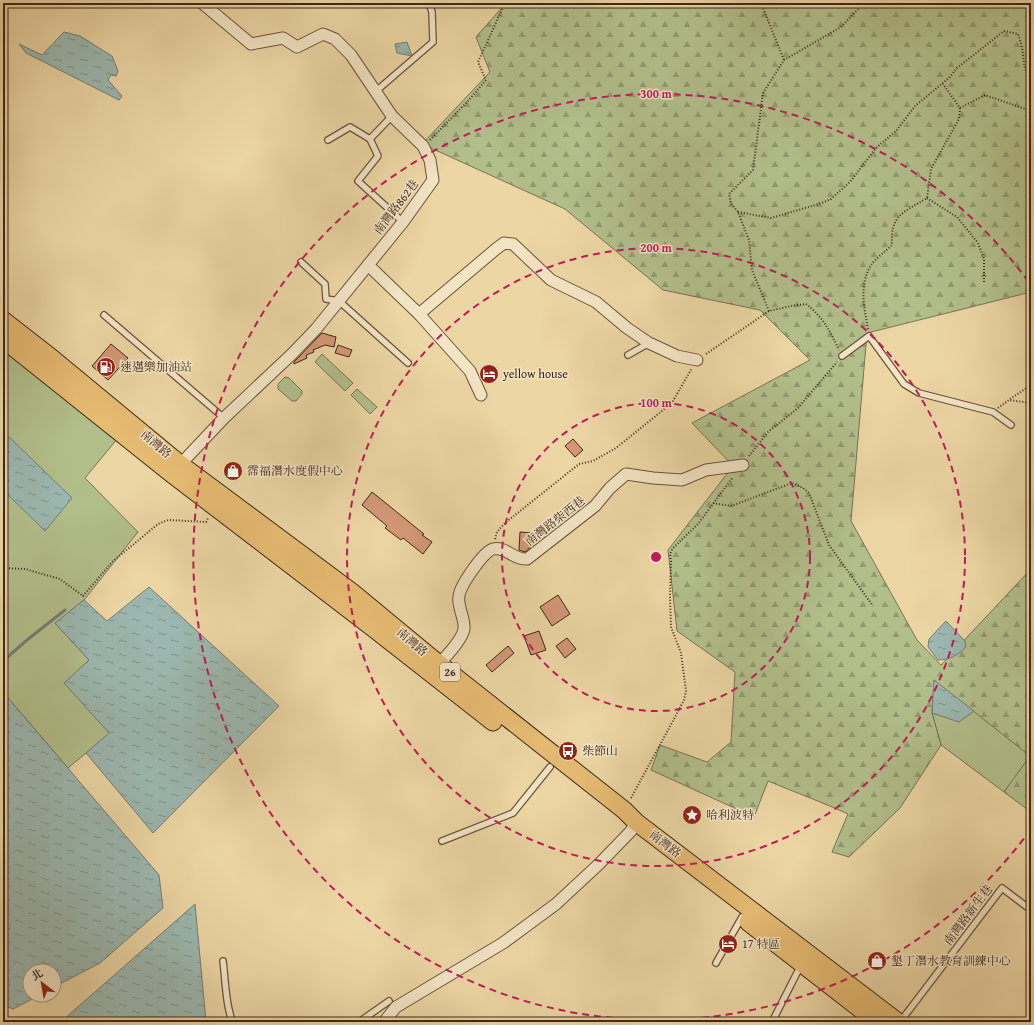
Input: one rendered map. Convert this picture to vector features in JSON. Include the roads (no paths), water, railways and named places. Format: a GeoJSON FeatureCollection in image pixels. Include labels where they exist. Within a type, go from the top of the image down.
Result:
{"type":"FeatureCollection","features":[{"type":"Feature","properties":{"kind":"main road","name":"南灣路"},"geometry":{"type":"LineString","coordinates":[[3,320],[53,359],[176,469],[216,508],[435,668],[630,821],[899,1022]]}},
{"type":"Feature","properties":{"kind":"main road","name":"南灣路"},"geometry":{"type":"LineString","coordinates":[[3,339],[176,469],[352,592],[435,668],[550,767],[630,821],[742,917],[877,1022]]}},
{"type":"Feature","properties":{"kind":"street","name":"南灣路862巷"},"geometry":{"type":"LineString","coordinates":[[176,469],[224,418],[292,354],[316,329],[402,222],[433,180],[430,160],[423,146],[392,116],[351,55],[336,39],[323,34],[297,47],[283,38],[251,44],[202,3]]}},
{"type":"Feature","properties":{"kind":"street"},"geometry":{"type":"LineString","coordinates":[[419,314],[496,249],[504,244],[513,244],[551,280],[596,302],[627,328],[649,343],[677,356],[697,360]]}},
{"type":"Feature","properties":{"kind":"street"},"geometry":{"type":"LineString","coordinates":[[368,265],[419,314],[470,371],[481,395]]}},
{"type":"Feature","properties":{"kind":"street","name":"南灣路柴西巷"},"geometry":{"type":"LineString","coordinates":[[435,668],[460,638],[464,629],[458,597],[462,586],[484,555],[492,549],[503,550],[520,560],[527,559],[595,506],[610,488],[626,474],[682,480],[706,470],[742,465]]}},
{"type":"Feature","properties":{"kind":"street"},"geometry":{"type":"LineString","coordinates":[[384,1022],[396,1007],[503,943],[556,904],[598,865],[630,821]]}},
{"type":"Feature","properties":{"kind":"lane"},"geometry":{"type":"LineString","coordinates":[[375,92],[433,42],[432,12],[429,3]]}},
{"type":"Feature","properties":{"kind":"lane"},"geometry":{"type":"LineString","coordinates":[[370,139],[392,116]]}},
{"type":"Feature","properties":{"kind":"lane"},"geometry":{"type":"LineString","coordinates":[[328,140],[350,127],[370,139],[378,156],[358,181],[402,222]]}},
{"type":"Feature","properties":{"kind":"lane"},"geometry":{"type":"LineString","coordinates":[[302,262],[326,284],[326,299],[339,301],[408,363]]}},
{"type":"Feature","properties":{"kind":"lane"},"geometry":{"type":"LineString","coordinates":[[104,315],[224,418]]}},
{"type":"Feature","properties":{"kind":"lane"},"geometry":{"type":"LineString","coordinates":[[842,356],[869,336],[904,384],[919,393],[993,412],[1011,425]]}},
{"type":"Feature","properties":{"kind":"lane"},"geometry":{"type":"LineString","coordinates":[[628,355],[649,343]]}},
{"type":"Feature","properties":{"kind":"lane"},"geometry":{"type":"LineString","coordinates":[[442,841],[513,813],[550,767]]}},
{"type":"Feature","properties":{"kind":"lane","name":"南灣路新生巷"},"geometry":{"type":"LineString","coordinates":[[899,1022],[1002,888],[1031,910]]}},
{"type":"Feature","properties":{"kind":"lane"},"geometry":{"type":"LineString","coordinates":[[716,963],[742,917]]}},
{"type":"Feature","properties":{"kind":"lane"},"geometry":{"type":"LineString","coordinates":[[223,961],[227,998],[233,1022]]}},
{"type":"Feature","properties":{"kind":"lane"},"geometry":{"type":"LineString","coordinates":[[772,1022],[802,964]]}},
{"type":"Feature","properties":{"kind":"lane"},"geometry":{"type":"LineString","coordinates":[[359,1022],[390,1001]]}},
{"type":"Feature","properties":{"kind":"water"},"geometry":{"type":"Polygon","coordinates":[[[64,32],[80,36],[112,56],[118,71],[116,76],[111,75],[108,80],[122,96],[119,100],[26,53],[19,44],[42,55],[64,32]]]}},
{"type":"Feature","properties":{"kind":"water"},"geometry":{"type":"Polygon","coordinates":[[[407,42],[412,56],[397,53],[395,44],[407,42]]]}},
{"type":"Feature","properties":{"kind":"water"},"geometry":{"type":"Polygon","coordinates":[[[3,431],[72,498],[45,531],[3,490],[3,431]]]}},
{"type":"Feature","properties":{"kind":"water"},"geometry":{"type":"Polygon","coordinates":[[[149,587],[279,706],[153,833],[86,753],[109,733],[64,683],[89,660],[55,623],[84,600],[107,621],[149,587]]]}},
{"type":"Feature","properties":{"kind":"water"},"geometry":{"type":"Polygon","coordinates":[[[946,621],[965,641],[966,647],[954,656],[938,660],[928,647],[929,639],[946,621]]]}},
{"type":"Feature","properties":{"kind":"water"},"geometry":{"type":"Polygon","coordinates":[[[934,680],[974,711],[959,722],[932,713],[934,680]]]}},
{"type":"Feature","properties":{"kind":"water"},"geometry":{"type":"Polygon","coordinates":[[[3,692],[159,875],[163,908],[100,963],[62,983],[62,963],[22,963],[22,1003],[25,1003],[13,1009],[3,1005],[3,692]]]}},
{"type":"Feature","properties":{"kind":"water"},"geometry":{"type":"Polygon","coordinates":[[[195,904],[206,1022],[71,1022],[63,1020],[195,904]]]}},
{"type":"Feature","properties":{"kind":"waterway"},"geometry":{"type":"LineString","coordinates":[[3,661],[65,610]]}},
{"type":"Feature","properties":{"kind":"place","name":"速邁樂加油站"},"geometry":{"type":"Point","coordinates":[106,367]}},
{"type":"Feature","properties":{"kind":"place","name":"yellow house"},"geometry":{"type":"Point","coordinates":[489,374]}},
{"type":"Feature","properties":{"kind":"place","name":"霈福潛水度假中心"},"geometry":{"type":"Point","coordinates":[233,471]}},
{"type":"Feature","properties":{"kind":"place","name":"柴節山"},"geometry":{"type":"Point","coordinates":[568,751]}},
{"type":"Feature","properties":{"kind":"place","name":"哈利波特"},"geometry":{"type":"Point","coordinates":[692,815]}},
{"type":"Feature","properties":{"kind":"place","name":"17 特區"},"geometry":{"type":"Point","coordinates":[728,944]}},
{"type":"Feature","properties":{"kind":"place","name":"墾丁潛水教育訓練中心"},"geometry":{"type":"Point","coordinates":[877,961]}}]}
